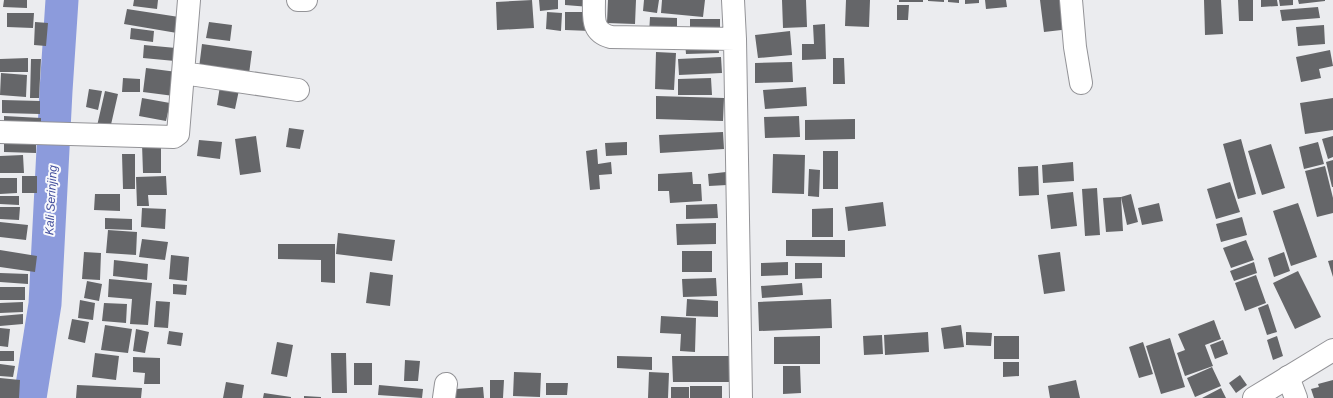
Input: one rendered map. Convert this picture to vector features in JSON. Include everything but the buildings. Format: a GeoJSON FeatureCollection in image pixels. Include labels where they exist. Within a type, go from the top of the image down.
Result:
{"type":"FeatureCollection","features":[{"type":"Feature","properties":{"kind":"street"},"geometry":{"type":"LineString","coordinates":[[0,132],[174,137],[178,134],[189,0]]}},
{"type":"Feature","properties":{"kind":"street"},"geometry":{"type":"LineString","coordinates":[[298,0],[306,0]]}},
{"type":"Feature","properties":{"kind":"street"},"geometry":{"type":"LineString","coordinates":[[594,0],[595,25],[599,32],[610,37],[735,39]]}},
{"type":"Feature","properties":{"kind":"street"},"geometry":{"type":"LineString","coordinates":[[733,0],[735,39],[741,398]]}},
{"type":"Feature","properties":{"kind":"street"},"geometry":{"type":"LineString","coordinates":[[1071,0],[1075,47],[1081,83]]}},
{"type":"Feature","properties":{"kind":"street"},"geometry":{"type":"LineString","coordinates":[[184,73],[298,90]]}},
{"type":"Feature","properties":{"kind":"street"},"geometry":{"type":"LineString","coordinates":[[1254,398],[1333,350]]}},
{"type":"Feature","properties":{"kind":"street"},"geometry":{"type":"LineString","coordinates":[[1288,377],[1296,398]]}},
{"type":"Feature","properties":{"kind":"waterway","name":"Kali Serinjing"},"geometry":{"type":"LineString","coordinates":[[30,398],[45,304],[62,0]]}}]}
